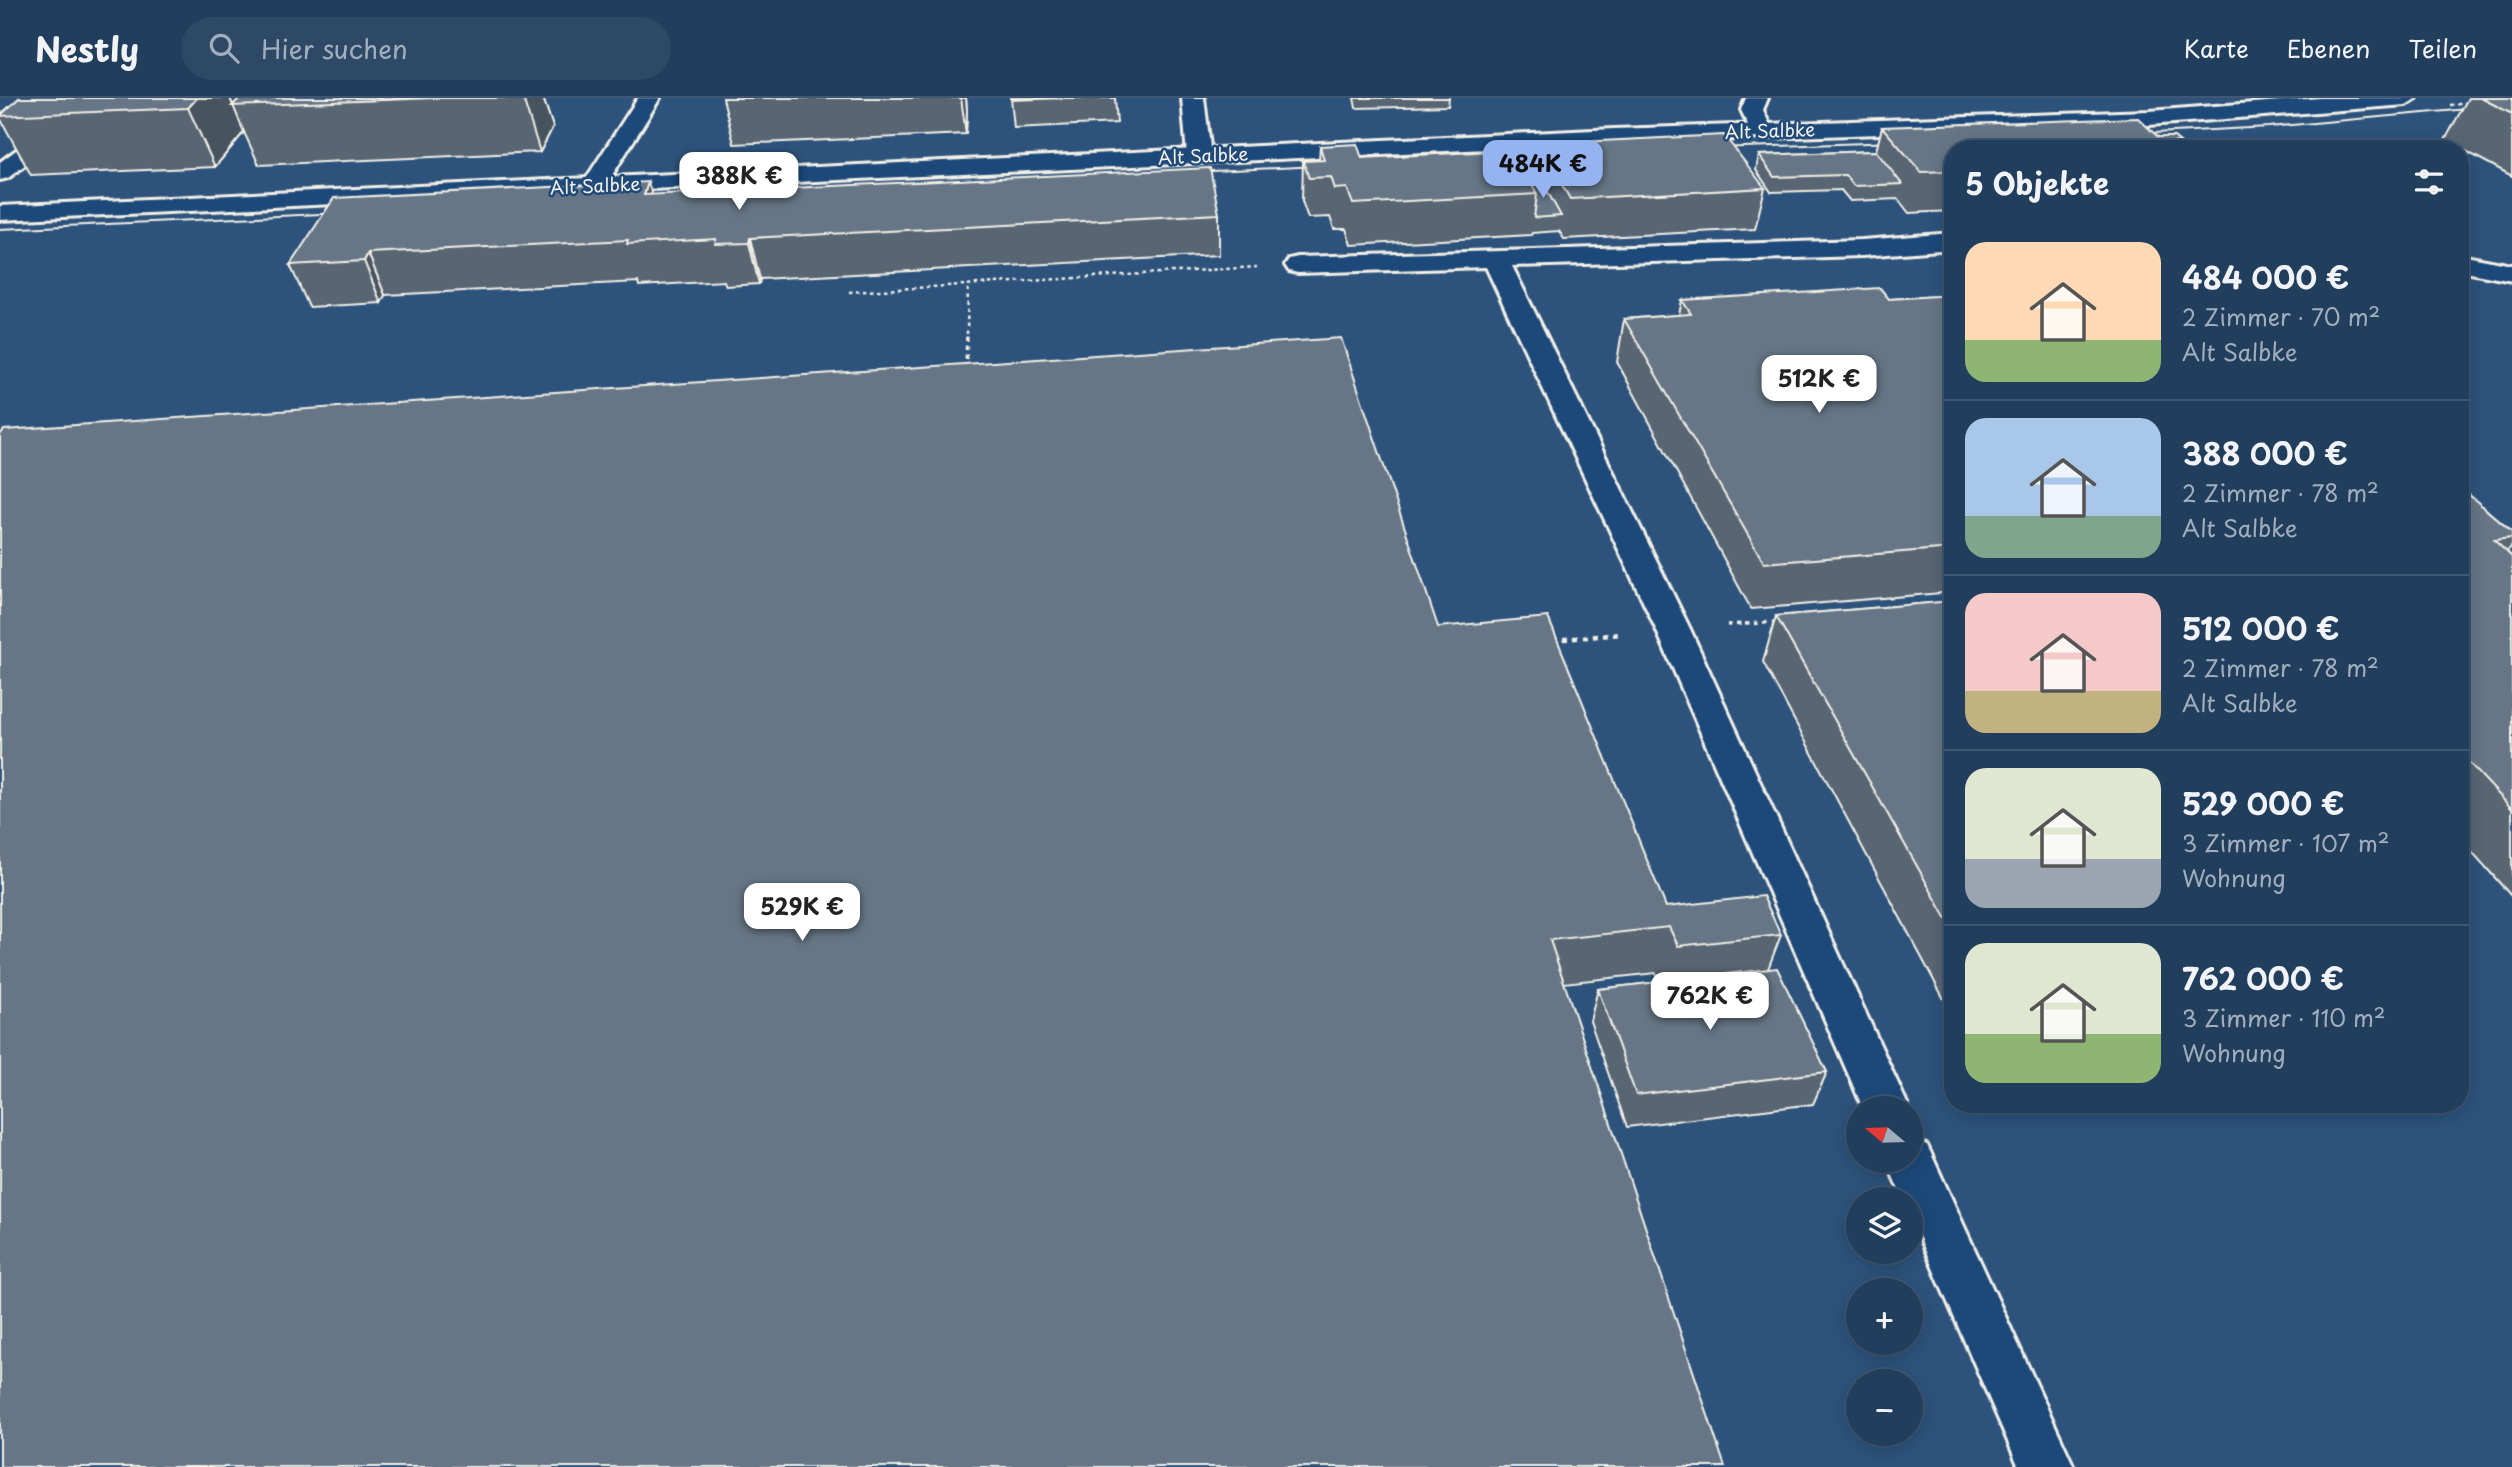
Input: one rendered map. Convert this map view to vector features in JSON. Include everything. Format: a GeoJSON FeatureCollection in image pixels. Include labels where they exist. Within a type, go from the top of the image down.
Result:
{"type":"FeatureCollection","features":[{"type":"Feature","properties":{"kind":"main road"},"geometry":{"type":"LineString","coordinates":[[0,173],[101,98]]}},
{"type":"Feature","properties":{"kind":"main road"},"geometry":{"type":"LineString","coordinates":[[594,185],[649,98]]}},
{"type":"Feature","properties":{"kind":"main road"},"geometry":{"type":"LineString","coordinates":[[1193,98],[1199,155]]}},
{"type":"Feature","properties":{"kind":"main road"},"geometry":{"type":"LineString","coordinates":[[1757,98],[1751,107],[1751,115],[1761,130]]}},
{"type":"Feature","properties":{"kind":"main road","name":"Alt Salbke"},"geometry":{"type":"LineString","coordinates":[[0,213],[1761,130],[2149,118],[2406,98]]}},
{"type":"Feature","properties":{"kind":"main road"},"geometry":{"type":"LineString","coordinates":[[1298,265],[1862,248],[1944,242]]}},
{"type":"Feature","properties":{"kind":"main road"},"geometry":{"type":"LineString","coordinates":[[1494,257],[1673,629],[1881,1096]]}},
{"type":"Feature","properties":{"kind":"main road"},"geometry":{"type":"LineString","coordinates":[[2469,265],[2512,273]]}},
{"type":"Feature","properties":{"kind":"main road"},"geometry":{"type":"LineString","coordinates":[[1916,1173],[2047,1467]]}},
{"type":"Feature","properties":{"kind":"path"},"geometry":{"type":"LineString","coordinates":[[849,292],[1298,265]]}},
{"type":"Feature","properties":{"kind":"path"},"geometry":{"type":"LineString","coordinates":[[965,377],[968,285]]}},
{"type":"Feature","properties":{"kind":"building"},"geometry":{"type":"Polygon","coordinates":[[[19,98],[197,98],[188,108],[0,116],[19,98]]]}},
{"type":"Feature","properties":{"kind":"building"},"geometry":{"type":"Polygon","coordinates":[[[240,98],[434,98],[232,106],[240,98]]]}},
{"type":"Feature","properties":{"kind":"building"},"geometry":{"type":"Polygon","coordinates":[[[1011,98],[1066,98],[1011,100],[1011,98]]]}},
{"type":"Feature","properties":{"kind":"building"},"geometry":{"type":"Polygon","coordinates":[[[2481,98],[2512,98],[2512,114],[2481,98]]]}},
{"type":"Feature","properties":{"kind":"building"},"geometry":{"type":"Polygon","coordinates":[[[2138,118],[2158,137],[2174,137],[2178,140],[1944,140],[1944,171],[1921,172],[1882,127],[2138,118]]]}},
{"type":"Feature","properties":{"kind":"building"},"geometry":{"type":"Polygon","coordinates":[[[1724,135],[1765,188],[1570,199],[1539,144],[1724,135]]]}},
{"type":"Feature","properties":{"kind":"building"},"geometry":{"type":"Polygon","coordinates":[[[1357,144],[1362,158],[1513,150],[1537,194],[1353,204],[1347,188],[1335,189],[1331,177],[1309,178],[1303,161],[1324,160],[1320,146],[1357,144]]]}},
{"type":"Feature","properties":{"kind":"building"},"geometry":{"type":"Polygon","coordinates":[[[1876,151],[1902,184],[1854,186],[1845,175],[1774,177],[1759,155],[1876,151]]]}},
{"type":"Feature","properties":{"kind":"building"},"geometry":{"type":"Polygon","coordinates":[[[1210,168],[1219,214],[750,238],[749,243],[715,244],[716,239],[627,244],[628,240],[368,253],[364,261],[290,265],[334,198],[648,182],[644,195],[1210,168]]]}},
{"type":"Feature","properties":{"kind":"building"},"geometry":{"type":"Polygon","coordinates":[[[1527,176],[1539,176],[1561,216],[1534,218],[1537,194],[1527,176]]]}},
{"type":"Feature","properties":{"kind":"building"},"geometry":{"type":"Polygon","coordinates":[[[1880,288],[1889,299],[1944,296],[1944,549],[1764,563],[1624,319],[1691,314],[1682,300],[1880,288]]]}},
{"type":"Feature","properties":{"kind":"building"},"geometry":{"type":"Polygon","coordinates":[[[1341,338],[1438,627],[1548,617],[1666,907],[1763,896],[1781,935],[1678,946],[1669,927],[1550,940],[1725,1467],[0,1467],[0,435],[4,430],[1341,338]]]}},
{"type":"Feature","properties":{"kind":"building"},"geometry":{"type":"Polygon","coordinates":[[[2469,495],[2512,532],[2512,538],[2494,540],[2512,557],[2512,809],[2469,763],[2469,495]]]}},
{"type":"Feature","properties":{"kind":"building"},"geometry":{"type":"Polygon","coordinates":[[[1944,602],[1944,914],[1776,616],[1944,602]]]}},
{"type":"Feature","properties":{"kind":"building"},"geometry":{"type":"Polygon","coordinates":[[[1777,968],[1827,1072],[1636,1095],[1598,989],[1777,968]]]}},
{"type":"Feature","properties":{"kind":"tram line"},"geometry":{"type":"LineString","coordinates":[[2135,134],[2269,127],[2512,105]]}},
{"type":"Feature","properties":{"kind":"tram line"},"geometry":{"type":"LineString","coordinates":[[1715,148],[1897,142]]}},
{"type":"Feature","properties":{"kind":"tram line"},"geometry":{"type":"LineString","coordinates":[[1499,158],[1555,155]]}},
{"type":"Feature","properties":{"kind":"tram line"},"geometry":{"type":"LineString","coordinates":[[1191,172],[1320,166]]}},
{"type":"Feature","properties":{"kind":"tram line"},"geometry":{"type":"LineString","coordinates":[[0,229],[342,213]]}}]}
